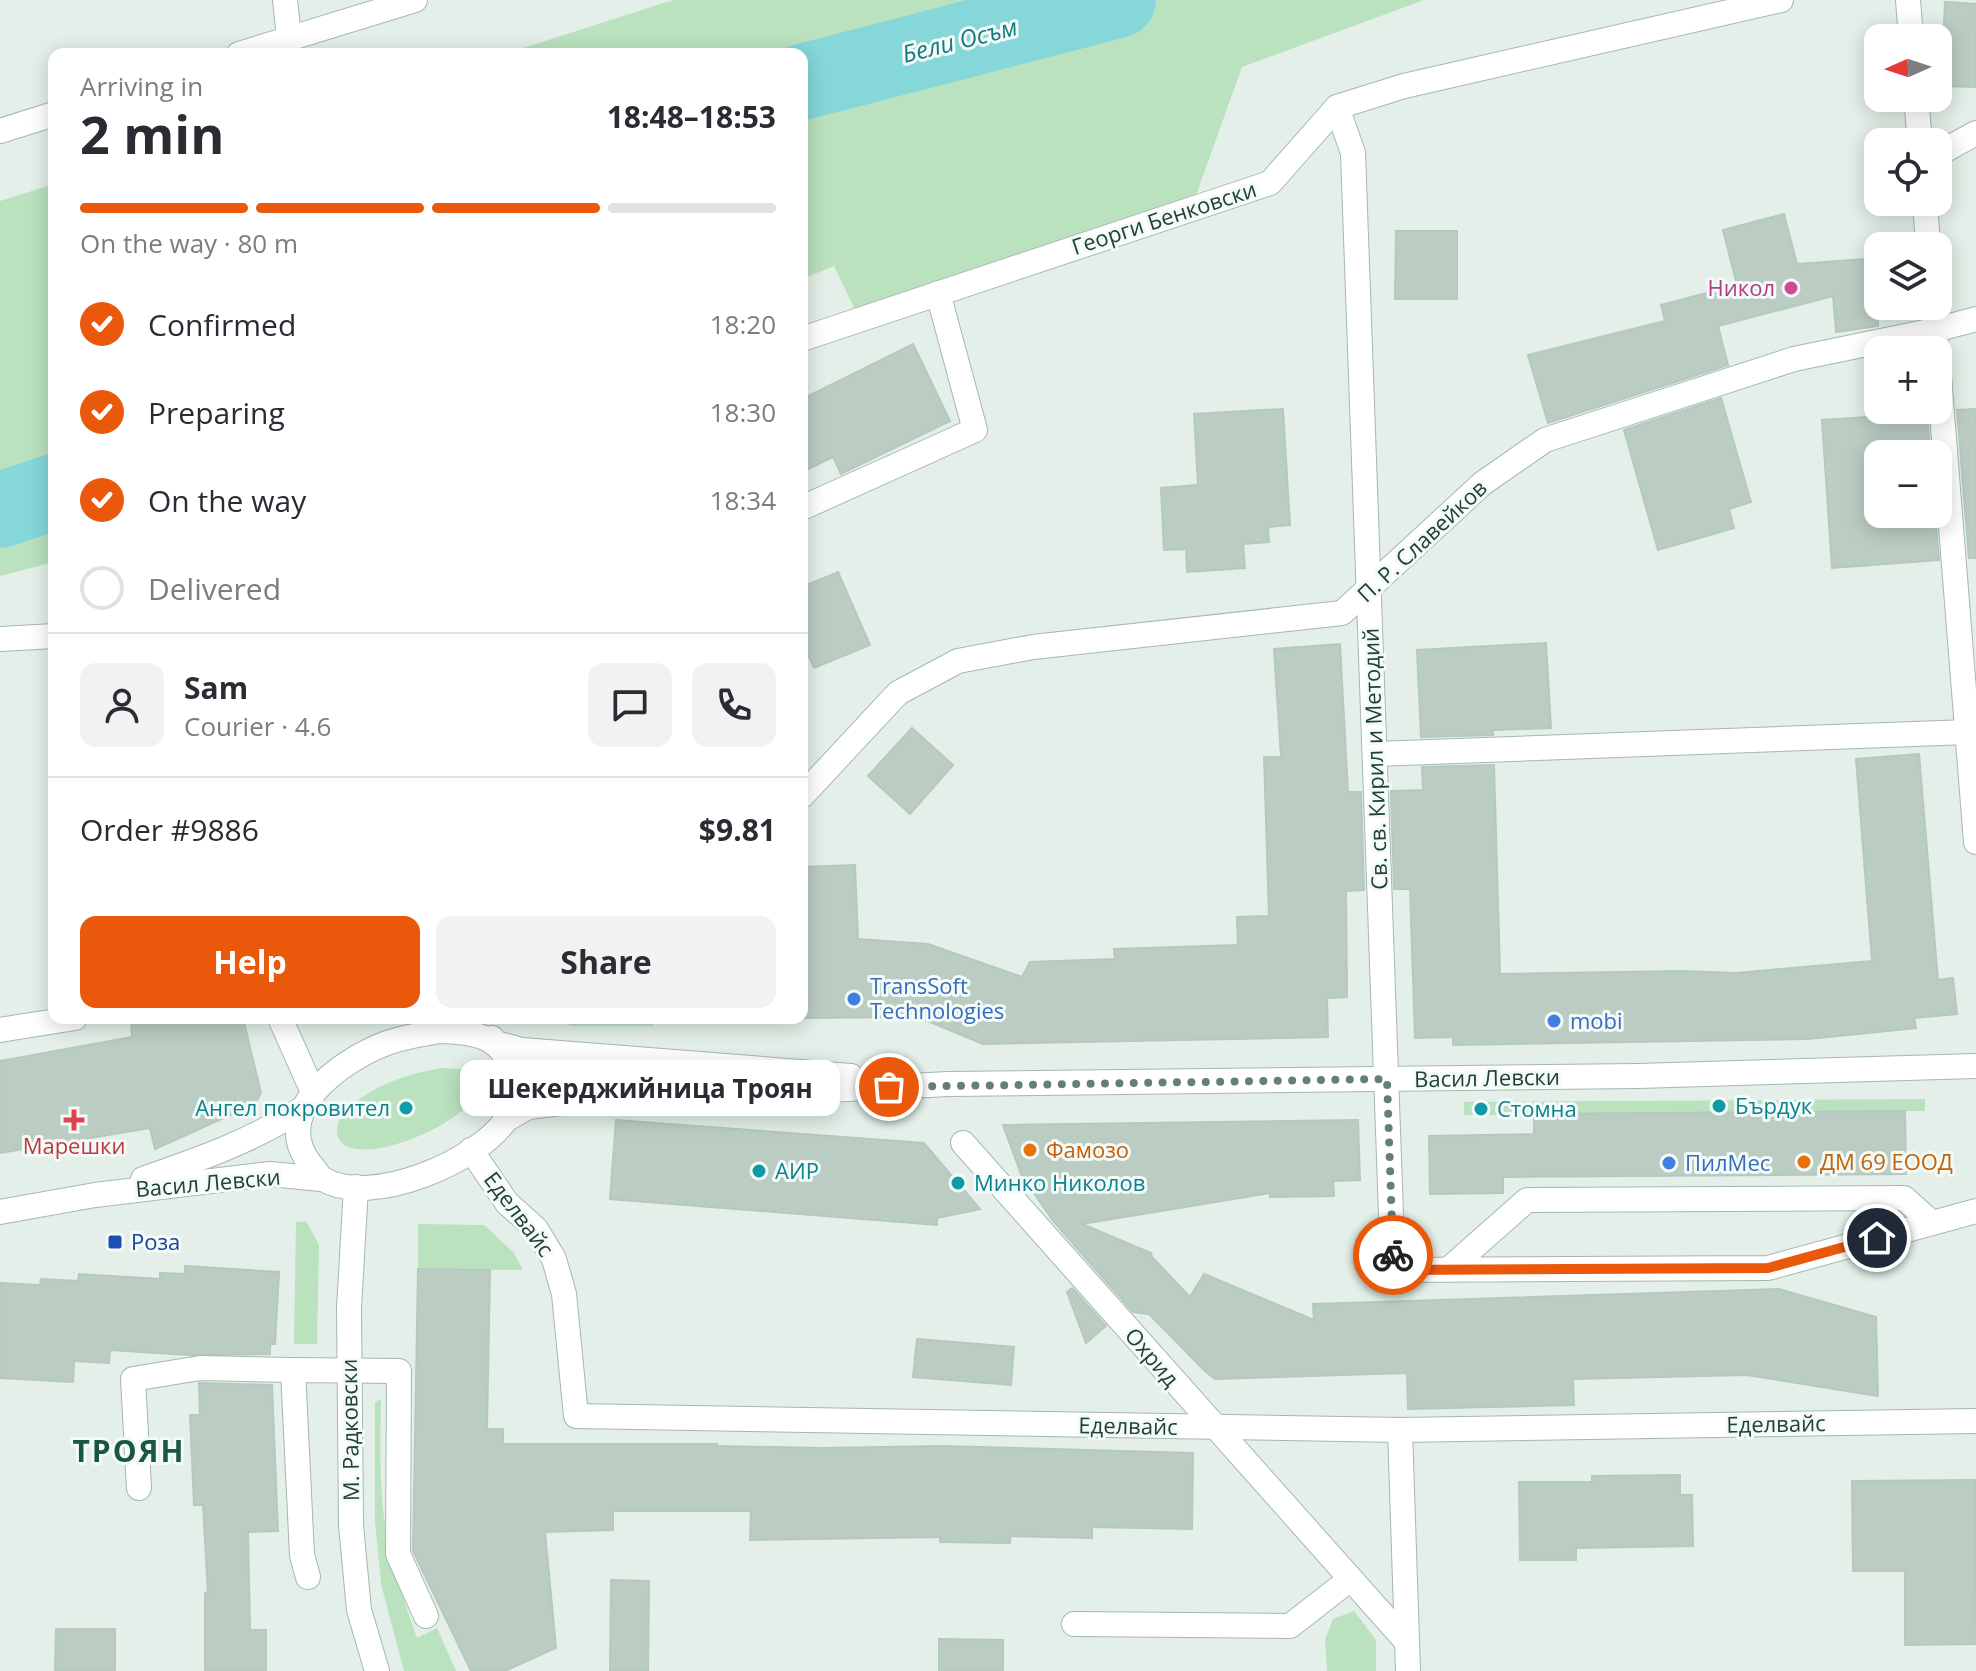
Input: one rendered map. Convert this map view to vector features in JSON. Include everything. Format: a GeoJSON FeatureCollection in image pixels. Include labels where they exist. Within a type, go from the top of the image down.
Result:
{"type":"FeatureCollection","features":[{"type":"Feature","properties":{"kind":"street"},"geometry":{"type":"LineString","coordinates":[[285,0],[289,37]]}},
{"type":"Feature","properties":{"kind":"street"},"geometry":{"type":"LineString","coordinates":[[257,48],[415,0]]}},
{"type":"Feature","properties":{"kind":"street"},"geometry":{"type":"LineString","coordinates":[[1337,107],[1404,86],[1781,0]]}},
{"type":"Feature","properties":{"kind":"street"},"geometry":{"type":"LineString","coordinates":[[1908,0],[1910,24]]}},
{"type":"Feature","properties":{"kind":"street","name":"Георги Бенковски"},"geometry":{"type":"LineString","coordinates":[[808,337],[1270,183],[1337,107]]}},
{"type":"Feature","properties":{"kind":"street","name":"Св. св. Кирил и Методий"},"geometry":{"type":"LineString","coordinates":[[1337,107],[1353,153],[1393,1270],[1449,1269]]}},
{"type":"Feature","properties":{"kind":"street"},"geometry":{"type":"LineString","coordinates":[[0,131],[48,116]]}},
{"type":"Feature","properties":{"kind":"street"},"geometry":{"type":"LineString","coordinates":[[1952,146],[1976,133]]}},
{"type":"Feature","properties":{"kind":"street"},"geometry":{"type":"LineString","coordinates":[[808,505],[975,430],[938,293]]}},
{"type":"Feature","properties":{"kind":"street","name":"П. Р. Славейков"},"geometry":{"type":"LineString","coordinates":[[808,790],[898,693],[958,661],[1033,647],[1342,613],[1483,483],[1545,440],[1794,359],[1976,319]]}},
{"type":"Feature","properties":{"kind":"street"},"geometry":{"type":"LineString","coordinates":[[1943,424],[1976,842]]}},
{"type":"Feature","properties":{"kind":"street"},"geometry":{"type":"LineString","coordinates":[[0,639],[48,636]]}},
{"type":"Feature","properties":{"kind":"street"},"geometry":{"type":"LineString","coordinates":[[1375,754],[1968,732]]}},
{"type":"Feature","properties":{"kind":"street"},"geometry":{"type":"LineString","coordinates":[[0,1030],[48,1022]]}},
{"type":"Feature","properties":{"kind":"street"},"geometry":{"type":"LineString","coordinates":[[282,1024],[307,1100]]}},
{"type":"Feature","properties":{"kind":"street"},"geometry":{"type":"LineString","coordinates":[[398,1040],[414,1024]]}},
{"type":"Feature","properties":{"kind":"street"},"geometry":{"type":"LineString","coordinates":[[482,1024],[496,1043],[511,1064],[516,1091],[507,1119],[471,1150],[436,1171],[409,1181],[380,1187],[356,1187],[321,1179],[303,1154],[298,1131],[307,1100],[336,1071],[360,1055],[398,1040],[440,1031],[471,1032],[496,1043]]}},
{"type":"Feature","properties":{"kind":"street","name":"Васил Левски"},"geometry":{"type":"LineString","coordinates":[[496,1043],[522,1050],[949,1084]]}},
{"type":"Feature","properties":{"kind":"street","name":"Васил Левски"},"geometry":{"type":"LineString","coordinates":[[507,1119],[528,1107],[561,1103],[949,1084],[1638,1076],[1976,1066]]}},
{"type":"Feature","properties":{"kind":"street","name":"Васил Левски"},"geometry":{"type":"LineString","coordinates":[[95,1195],[220,1153],[261,1135],[307,1100]]}},
{"type":"Feature","properties":{"kind":"street","name":"Охрид"},"geometry":{"type":"LineString","coordinates":[[963,1143],[1407,1642]]}},
{"type":"Feature","properties":{"kind":"street","name":"Еделвайс"},"geometry":{"type":"LineString","coordinates":[[471,1150],[507,1203],[536,1229],[554,1259],[564,1294],[576,1416],[1400,1430],[1976,1421]]}},
{"type":"Feature","properties":{"kind":"street","name":"Васил Левски"},"geometry":{"type":"LineString","coordinates":[[0,1212],[95,1195],[270,1174],[321,1179]]}},
{"type":"Feature","properties":{"kind":"street","name":"М. Радковски"},"geometry":{"type":"LineString","coordinates":[[356,1187],[349,1308],[351,1525],[359,1610],[377,1671]]}},
{"type":"Feature","properties":{"kind":"street"},"geometry":{"type":"LineString","coordinates":[[1449,1269],[1527,1200],[1904,1198],[1932,1223]]}},
{"type":"Feature","properties":{"kind":"street"},"geometry":{"type":"LineString","coordinates":[[1449,1269],[1768,1268],[1976,1211]]}},
{"type":"Feature","properties":{"kind":"street"},"geometry":{"type":"LineString","coordinates":[[139,1488],[133,1379],[200,1368],[399,1371],[398,1554],[426,1616]]}},
{"type":"Feature","properties":{"kind":"street"},"geometry":{"type":"LineString","coordinates":[[293,1370],[302,1555],[308,1577]]}},
{"type":"Feature","properties":{"kind":"street"},"geometry":{"type":"LineString","coordinates":[[1400,1430],[1408,1671]]}},
{"type":"Feature","properties":{"kind":"street"},"geometry":{"type":"LineString","coordinates":[[1074,1624],[1290,1626],[1349,1580]]}},
{"type":"Feature","properties":{"kind":"green space"},"geometry":{"type":"Polygon","coordinates":[[[673,0],[1424,0],[1242,67],[1191,209],[858,316],[834,266],[808,277],[808,48],[524,48],[673,0]]]}},
{"type":"Feature","properties":{"kind":"green space"},"geometry":{"type":"Polygon","coordinates":[[[48,186],[48,564],[0,576],[0,201],[48,186]]]}},
{"type":"Feature","properties":{"kind":"green space"},"geometry":{"type":"Polygon","coordinates":[[[566,1024],[653,1024],[653,1026],[566,1024]]]}},
{"type":"Feature","properties":{"kind":"green space"},"geometry":{"type":"Polygon","coordinates":[[[442,1068],[463,1069],[471,1073],[477,1089],[469,1104],[452,1118],[401,1143],[375,1149],[353,1149],[340,1141],[338,1123],[357,1101],[398,1079],[442,1068]]]}},
{"type":"Feature","properties":{"kind":"green space"},"geometry":{"type":"Polygon","coordinates":[[[1925,1099],[1925,1111],[1464,1115],[1464,1102],[1925,1099]]]}},
{"type":"Feature","properties":{"kind":"green space"},"geometry":{"type":"Polygon","coordinates":[[[306,1221],[319,1245],[317,1344],[294,1344],[296,1222],[306,1221]]]}},
{"type":"Feature","properties":{"kind":"green space"},"geometry":{"type":"Polygon","coordinates":[[[418,1224],[484,1225],[514,1253],[523,1270],[418,1269],[418,1224]]]}},
{"type":"Feature","properties":{"kind":"green space"},"geometry":{"type":"Polygon","coordinates":[[[381,1399],[383,1503],[396,1575],[417,1638],[437,1628],[456,1671],[404,1671],[381,1584],[375,1521],[375,1402],[381,1399]]]}},
{"type":"Feature","properties":{"kind":"green space"},"geometry":{"type":"Polygon","coordinates":[[[1354,1611],[1376,1640],[1376,1671],[1327,1671],[1325,1640],[1333,1619],[1354,1611]]]}},
{"type":"Feature","properties":{"kind":"building"},"geometry":{"type":"Polygon","coordinates":[[[1945,2],[1976,4],[1976,87],[1952,86],[1952,24],[1944,24],[1945,2]]]}},
{"type":"Feature","properties":{"kind":"building"},"geometry":{"type":"Polygon","coordinates":[[[1784,214],[1797,264],[1864,259],[1864,320],[1878,320],[1878,326],[1836,332],[1833,296],[1718,326],[1728,365],[1548,423],[1528,355],[1665,321],[1661,305],[1737,285],[1723,230],[1784,214]]]}},
{"type":"Feature","properties":{"kind":"building"},"geometry":{"type":"Polygon","coordinates":[[[1396,231],[1457,231],[1457,299],[1395,299],[1396,231]]]}},
{"type":"Feature","properties":{"kind":"building"},"geometry":{"type":"Polygon","coordinates":[[[913,344],[950,421],[841,474],[833,457],[808,469],[808,396],[913,344]]]}},
{"type":"Feature","properties":{"kind":"building"},"geometry":{"type":"Polygon","coordinates":[[[1721,398],[1751,502],[1729,509],[1734,528],[1658,550],[1624,430],[1721,398]]]}},
{"type":"Feature","properties":{"kind":"building"},"geometry":{"type":"Polygon","coordinates":[[[1283,409],[1290,525],[1268,527],[1269,542],[1243,544],[1245,568],[1187,572],[1186,549],[1164,550],[1161,488],[1198,485],[1194,414],[1283,409]]]}},
{"type":"Feature","properties":{"kind":"building"},"geometry":{"type":"Polygon","coordinates":[[[1976,409],[1976,558],[1969,558],[1957,410],[1976,409]]]}},
{"type":"Feature","properties":{"kind":"building"},"geometry":{"type":"Polygon","coordinates":[[[1864,417],[1864,424],[1928,424],[1929,440],[1864,440],[1864,528],[1936,528],[1939,560],[1832,568],[1822,420],[1864,417]]]}},
{"type":"Feature","properties":{"kind":"building"},"geometry":{"type":"Polygon","coordinates":[[[838,572],[870,645],[814,668],[808,654],[808,584],[838,572]]]}},
{"type":"Feature","properties":{"kind":"building"},"geometry":{"type":"Polygon","coordinates":[[[1546,643],[1551,728],[1493,730],[1493,735],[1421,737],[1417,650],[1546,643]]]}},
{"type":"Feature","properties":{"kind":"building"},"geometry":{"type":"Polygon","coordinates":[[[1340,644],[1348,792],[1361,792],[1364,890],[1346,891],[1347,997],[1327,998],[1328,1037],[983,1044],[918,1017],[808,1018],[808,867],[855,865],[858,939],[928,944],[1022,977],[1030,962],[1115,959],[1114,949],[1238,945],[1237,917],[1269,916],[1264,757],[1281,757],[1274,649],[1340,644]]]}},
{"type":"Feature","properties":{"kind":"building"},"geometry":{"type":"Polygon","coordinates":[[[912,728],[953,765],[910,814],[868,776],[912,728]]]}},
{"type":"Feature","properties":{"kind":"building"},"geometry":{"type":"Polygon","coordinates":[[[1919,754],[1938,980],[1953,978],[1957,1014],[1914,1018],[1916,1028],[1808,1039],[1453,1045],[1453,1037],[1415,1038],[1410,889],[1394,889],[1391,791],[1423,790],[1422,767],[1494,765],[1500,974],[1736,973],[1872,961],[1856,759],[1919,754]]]}},
{"type":"Feature","properties":{"kind":"building"},"geometry":{"type":"Polygon","coordinates":[[[131,1024],[244,1024],[261,1093],[255,1104],[155,1149],[150,1128],[0,1153],[0,1061],[132,1037],[131,1024]]]}},
{"type":"Feature","properties":{"kind":"building"},"geometry":{"type":"Polygon","coordinates":[[[1905,1111],[1906,1174],[1503,1177],[1503,1193],[1430,1194],[1429,1136],[1534,1134],[1534,1114],[1905,1111]]]}},
{"type":"Feature","properties":{"kind":"building","name":"АИР"},"geometry":{"type":"Polygon","coordinates":[[[616,1120],[924,1143],[980,1209],[937,1218],[937,1225],[610,1199],[616,1120]]]}},
{"type":"Feature","properties":{"kind":"building"},"geometry":{"type":"Polygon","coordinates":[[[1358,1120],[1360,1180],[1333,1181],[1334,1196],[1270,1197],[1270,1193],[1082,1224],[1151,1253],[1190,1297],[1204,1274],[1314,1320],[1313,1304],[1779,1289],[1876,1317],[1878,1396],[1747,1375],[1573,1379],[1574,1405],[1408,1409],[1407,1373],[1215,1379],[1149,1314],[1133,1312],[1053,1221],[1021,1174],[1003,1125],[1358,1120]]]}},
{"type":"Feature","properties":{"kind":"building"},"geometry":{"type":"Polygon","coordinates":[[[185,1266],[279,1272],[275,1344],[270,1344],[270,1354],[189,1355],[110,1350],[109,1363],[74,1361],[73,1382],[0,1378],[0,1283],[40,1285],[41,1279],[78,1281],[79,1274],[160,1279],[160,1273],[185,1274],[185,1266]]]}},
{"type":"Feature","properties":{"kind":"building"},"geometry":{"type":"Polygon","coordinates":[[[418,1269],[490,1270],[487,1429],[503,1429],[503,1444],[717,1444],[822,1448],[942,1446],[1193,1453],[1192,1529],[1092,1527],[1092,1538],[1010,1536],[1010,1543],[940,1542],[940,1537],[750,1540],[751,1511],[613,1511],[613,1530],[545,1532],[556,1648],[505,1671],[471,1671],[413,1551],[418,1269]]]}},
{"type":"Feature","properties":{"kind":"building"},"geometry":{"type":"Polygon","coordinates":[[[1072,1288],[1106,1326],[1086,1343],[1067,1292],[1072,1288]]]}},
{"type":"Feature","properties":{"kind":"building"},"geometry":{"type":"Polygon","coordinates":[[[917,1339],[1014,1347],[1011,1385],[913,1377],[917,1339]]]}},
{"type":"Feature","properties":{"kind":"building"},"geometry":{"type":"Polygon","coordinates":[[[199,1383],[272,1385],[278,1531],[248,1532],[250,1630],[266,1630],[266,1671],[205,1671],[205,1593],[208,1593],[203,1505],[194,1505],[190,1415],[200,1415],[199,1383]]]}},
{"type":"Feature","properties":{"kind":"building"},"geometry":{"type":"Polygon","coordinates":[[[1680,1475],[1680,1495],[1692,1495],[1693,1546],[1576,1548],[1576,1560],[1520,1560],[1519,1482],[1592,1482],[1592,1476],[1680,1475]]]}},
{"type":"Feature","properties":{"kind":"building"},"geometry":{"type":"Polygon","coordinates":[[[1975,1480],[1976,1644],[1905,1645],[1905,1571],[1853,1571],[1852,1481],[1975,1480]]]}},
{"type":"Feature","properties":{"kind":"building"},"geometry":{"type":"Polygon","coordinates":[[[611,1580],[649,1581],[648,1671],[610,1671],[611,1580]]]}},
{"type":"Feature","properties":{"kind":"building"},"geometry":{"type":"Polygon","coordinates":[[[56,1629],[115,1629],[115,1671],[55,1671],[56,1629]]]}},
{"type":"Feature","properties":{"kind":"building"},"geometry":{"type":"Polygon","coordinates":[[[939,1639],[1003,1640],[1003,1671],[939,1671],[939,1639]]]}},
{"type":"Feature","properties":{"kind":"waterway","name":"Бели Осъм"},"geometry":{"type":"LineString","coordinates":[[808,80],[1118,0]]}},
{"type":"Feature","properties":{"kind":"waterway","name":"Бели Осъм"},"geometry":{"type":"LineString","coordinates":[[0,510],[48,494]]}},
{"type":"Feature","properties":{"kind":"way so far"},"geometry":{"type":"LineString","coordinates":[[889,1087],[1387,1079],[1393,1255]]}},
{"type":"Feature","properties":{"kind":"place","name":"Никол"},"geometry":{"type":"Point","coordinates":[1791,288]}},
{"type":"Feature","properties":{"kind":"place","name":"TransSoft Technologies"},"geometry":{"type":"Point","coordinates":[854,999]}},
{"type":"Feature","properties":{"kind":"place","name":"mobi"},"geometry":{"type":"Point","coordinates":[1554,1021]}},
{"type":"Feature","properties":{"kind":"place","name":"Шекерджийница Троян"},"geometry":{"type":"Point","coordinates":[889,1087]}},
{"type":"Feature","properties":{"kind":"place","name":"Бърдук"},"geometry":{"type":"Point","coordinates":[1719,1106]}},
{"type":"Feature","properties":{"kind":"place","name":"Ангел покровител"},"geometry":{"type":"Point","coordinates":[406,1108]}},
{"type":"Feature","properties":{"kind":"place","name":"Стомна"},"geometry":{"type":"Point","coordinates":[1481,1109]}},
{"type":"Feature","properties":{"kind":"place","name":"Марешки"},"geometry":{"type":"Point","coordinates":[74,1120]}},
{"type":"Feature","properties":{"kind":"place","name":"Фамозо"},"geometry":{"type":"Point","coordinates":[1030,1150]}},
{"type":"Feature","properties":{"kind":"place","name":"ДМ 69 ЕООД"},"geometry":{"type":"Point","coordinates":[1804,1162]}},
{"type":"Feature","properties":{"kind":"place","name":"ПилМес"},"geometry":{"type":"Point","coordinates":[1669,1163]}},
{"type":"Feature","properties":{"kind":"place","name":"АИР"},"geometry":{"type":"Point","coordinates":[759,1171]}},
{"type":"Feature","properties":{"kind":"place","name":"Минко Николов"},"geometry":{"type":"Point","coordinates":[958,1183]}},
{"type":"Feature","properties":{"kind":"place","name":"Роза"},"geometry":{"type":"Point","coordinates":[115,1242]}},
{"type":"Feature","properties":{"kind":"district","name":"ТРОЯН"},"geometry":{"type":"Point","coordinates":[129,1452]}},
{"type":"Feature","properties":{"kind":"route"},"geometry":{"type":"LineString","coordinates":[[1393,1255],[1393,1270],[1768,1268],[1877,1238]]}}]}
